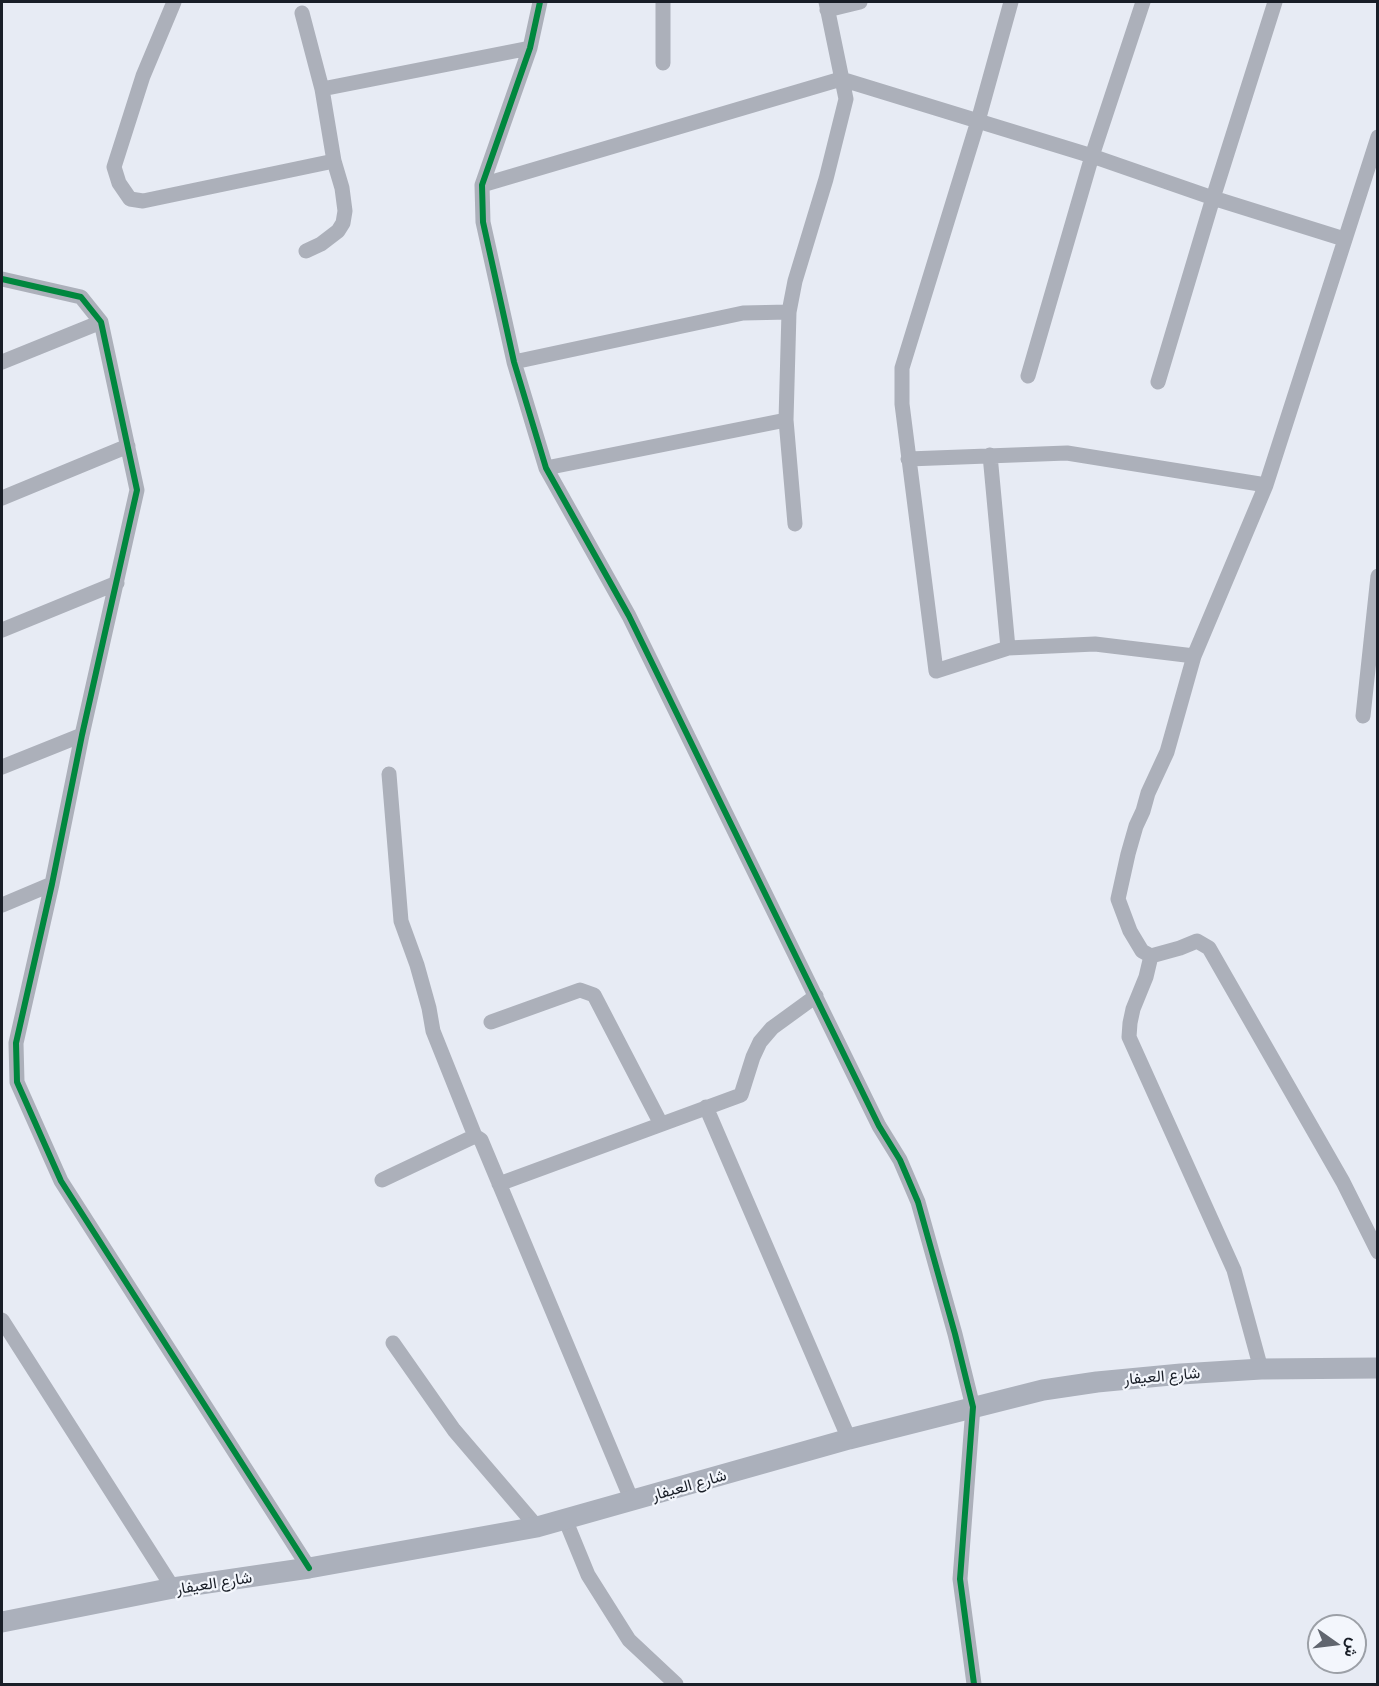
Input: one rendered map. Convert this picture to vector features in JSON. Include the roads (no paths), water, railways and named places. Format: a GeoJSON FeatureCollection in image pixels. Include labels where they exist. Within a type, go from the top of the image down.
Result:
{"type":"FeatureCollection","features":[{"type":"Feature","properties":{"kind":"main road","name":"شارع العيفار"},"geometry":{"type":"LineString","coordinates":[[2,1622],[173,1588],[309,1568],[537,1527],[849,1439],[1042,1390],[1181,1374],[1261,1369],[1377,1368]]}},
{"type":"Feature","properties":{"kind":"street"},"geometry":{"type":"LineString","coordinates":[[174,2],[143,76],[114,167],[119,183],[130,199],[143,201],[334,161]]}},
{"type":"Feature","properties":{"kind":"street"},"geometry":{"type":"LineString","coordinates":[[540,2],[530,48],[482,185],[483,222],[514,362],[546,468],[629,616],[879,1125],[900,1160],[918,1202],[973,1407],[960,1579],[974,1684]]}},
{"type":"Feature","properties":{"kind":"street"},"geometry":{"type":"LineString","coordinates":[[663,2],[663,63]]}},
{"type":"Feature","properties":{"kind":"street"},"geometry":{"type":"LineString","coordinates":[[795,524],[786,420],[789,312],[795,281],[826,179],[846,99],[826,6],[860,2]]}},
{"type":"Feature","properties":{"kind":"street"},"geometry":{"type":"LineString","coordinates":[[1011,2],[978,121],[902,368],[902,404],[908,459],[936,671],[1008,648],[1095,644],[1194,656]]}},
{"type":"Feature","properties":{"kind":"street"},"geometry":{"type":"LineString","coordinates":[[1028,376],[1092,156],[1143,2]]}},
{"type":"Feature","properties":{"kind":"street"},"geometry":{"type":"LineString","coordinates":[[1158,382],[1275,2]]}},
{"type":"Feature","properties":{"kind":"street"},"geometry":{"type":"LineString","coordinates":[[302,13],[322,89],[345,211],[343,223],[338,231],[321,244],[306,250]]}},
{"type":"Feature","properties":{"kind":"street"},"geometry":{"type":"LineString","coordinates":[[322,89],[530,48]]}},
{"type":"Feature","properties":{"kind":"street"},"geometry":{"type":"LineString","coordinates":[[482,185],[841,79],[1092,156],[1344,239]]}},
{"type":"Feature","properties":{"kind":"street"},"geometry":{"type":"LineString","coordinates":[[1377,137],[1266,485],[1194,656],[1167,752],[1136,826],[1118,898],[1130,931],[1142,951],[1151,956],[1197,941],[1209,948],[1343,1182],[1377,1252]]}},
{"type":"Feature","properties":{"kind":"street"},"geometry":{"type":"LineString","coordinates":[[2,279],[81,297],[101,322],[137,490],[16,1042],[17,1082],[61,1180],[309,1568]]}},
{"type":"Feature","properties":{"kind":"street"},"geometry":{"type":"LineString","coordinates":[[514,362],[743,313],[789,312]]}},
{"type":"Feature","properties":{"kind":"street"},"geometry":{"type":"LineString","coordinates":[[2,362],[101,322]]}},
{"type":"Feature","properties":{"kind":"street"},"geometry":{"type":"LineString","coordinates":[[546,468],[786,420]]}},
{"type":"Feature","properties":{"kind":"street"},"geometry":{"type":"LineString","coordinates":[[2,498],[128,446]]}},
{"type":"Feature","properties":{"kind":"street"},"geometry":{"type":"LineString","coordinates":[[908,459],[1067,453],[1266,485]]}},
{"type":"Feature","properties":{"kind":"street"},"geometry":{"type":"LineString","coordinates":[[990,455],[1008,648]]}},
{"type":"Feature","properties":{"kind":"street"},"geometry":{"type":"LineString","coordinates":[[1363,716],[1377,576]]}},
{"type":"Feature","properties":{"kind":"street"},"geometry":{"type":"LineString","coordinates":[[2,630],[117,583]]}},
{"type":"Feature","properties":{"kind":"street"},"geometry":{"type":"LineString","coordinates":[[2,767],[82,735]]}},
{"type":"Feature","properties":{"kind":"street"},"geometry":{"type":"LineString","coordinates":[[388,774],[401,921],[426,998],[433,1031],[475,1136],[481,1140],[500,1184],[632,1501]]}},
{"type":"Feature","properties":{"kind":"street"},"geometry":{"type":"LineString","coordinates":[[2,905],[52,884]]}},
{"type":"Feature","properties":{"kind":"street"},"geometry":{"type":"LineString","coordinates":[[1151,956],[1146,977],[1133,1009],[1129,1037],[1234,1270],[1261,1369]]}},
{"type":"Feature","properties":{"kind":"street"},"geometry":{"type":"LineString","coordinates":[[491,1022],[580,990],[594,994],[661,1124]]}},
{"type":"Feature","properties":{"kind":"street"},"geometry":{"type":"LineString","coordinates":[[500,1184],[741,1095],[760,1042],[772,1028],[816,996]]}},
{"type":"Feature","properties":{"kind":"street"},"geometry":{"type":"LineString","coordinates":[[706,1107],[849,1439]]}},
{"type":"Feature","properties":{"kind":"street"},"geometry":{"type":"LineString","coordinates":[[382,1180],[475,1136]]}},
{"type":"Feature","properties":{"kind":"street"},"geometry":{"type":"LineString","coordinates":[[2,1320],[173,1588]]}},
{"type":"Feature","properties":{"kind":"street"},"geometry":{"type":"LineString","coordinates":[[393,1343],[454,1430],[537,1527]]}},
{"type":"Feature","properties":{"kind":"street"},"geometry":{"type":"LineString","coordinates":[[565,1519],[588,1575],[629,1641],[676,1684]]}}]}
